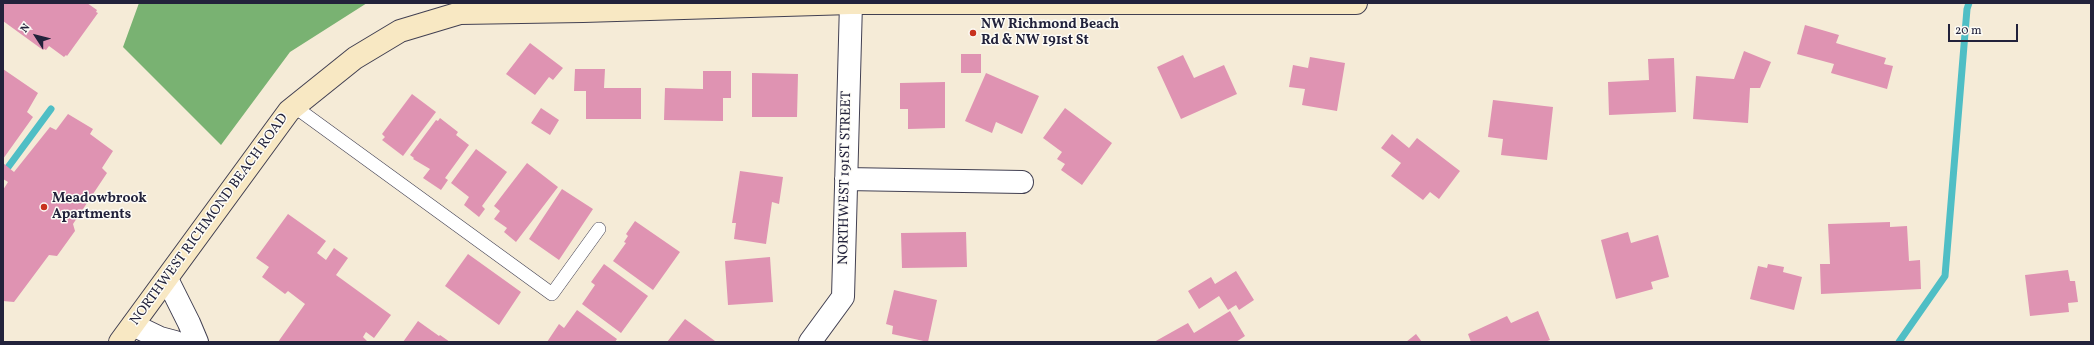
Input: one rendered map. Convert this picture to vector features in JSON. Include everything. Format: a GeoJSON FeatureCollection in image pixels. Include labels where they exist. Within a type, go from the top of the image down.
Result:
{"type":"FeatureCollection","features":[{"type":"Feature","properties":{"kind":"main road","name":"NORTHWEST RICHMOND BEACH ROAD"},"geometry":{"type":"LineString","coordinates":[[126,334],[289,111],[355,58],[400,31],[460,13],[851,3],[1356,3]]}},
{"type":"Feature","properties":{"kind":"street","name":"NORTHWEST 191ST STREET"},"geometry":{"type":"LineString","coordinates":[[810,342],[843,297],[851,3]]}},
{"type":"Feature","properties":{"kind":"street"},"geometry":{"type":"LineString","coordinates":[[846,179],[1022,182]]}},
{"type":"Feature","properties":{"kind":"street"},"geometry":{"type":"LineString","coordinates":[[167,279],[197,342]]}},
{"type":"Feature","properties":{"kind":"street"},"geometry":{"type":"LineString","coordinates":[[126,334],[160,338],[175,342]]}},
{"type":"Feature","properties":{"kind":"lane"},"geometry":{"type":"LineString","coordinates":[[295,106],[552,294],[599,229]]}},
{"type":"Feature","properties":{"kind":"green space"},"geometry":{"type":"Polygon","coordinates":[[[139,3],[367,3],[290,52],[221,145],[123,47],[139,3]]]}},
{"type":"Feature","properties":{"kind":"building"},"geometry":{"type":"Polygon","coordinates":[[[3,3],[87,3],[97,10],[96,12],[98,13],[67,56],[66,55],[64,57],[49,46],[46,50],[43,50],[3,21],[3,3]]]}},
{"type":"Feature","properties":{"kind":"building"},"geometry":{"type":"Polygon","coordinates":[[[1805,25],[1839,35],[1836,43],[1886,58],[1884,64],[1893,66],[1887,89],[1831,73],[1834,64],[1797,54],[1805,25]]]}},
{"type":"Feature","properties":{"kind":"building"},"geometry":{"type":"Polygon","coordinates":[[[530,43],[563,68],[553,80],[549,77],[535,95],[506,74],[530,43]]]}},
{"type":"Feature","properties":{"kind":"building"},"geometry":{"type":"Polygon","coordinates":[[[1744,51],[1771,62],[1760,88],[1750,88],[1748,123],[1693,119],[1696,76],[1734,79],[1744,51]]]}},
{"type":"Feature","properties":{"kind":"building"},"geometry":{"type":"Polygon","coordinates":[[[961,54],[981,54],[981,73],[961,73],[961,54]]]}},
{"type":"Feature","properties":{"kind":"building"},"geometry":{"type":"Polygon","coordinates":[[[1183,55],[1194,78],[1224,65],[1237,94],[1181,119],[1157,67],[1183,55]]]}},
{"type":"Feature","properties":{"kind":"building"},"geometry":{"type":"Polygon","coordinates":[[[1310,57],[1345,63],[1337,111],[1302,105],[1305,89],[1289,87],[1293,65],[1308,68],[1310,57]]]}},
{"type":"Feature","properties":{"kind":"building"},"geometry":{"type":"Polygon","coordinates":[[[1674,58],[1676,112],[1609,115],[1608,82],[1649,80],[1648,59],[1674,58]]]}},
{"type":"Feature","properties":{"kind":"building"},"geometry":{"type":"Polygon","coordinates":[[[3,69],[38,93],[27,112],[33,117],[3,159],[3,69]]]}},
{"type":"Feature","properties":{"kind":"building"},"geometry":{"type":"Polygon","coordinates":[[[575,69],[605,69],[604,88],[641,88],[641,119],[586,119],[586,91],[574,91],[575,69]]]}},
{"type":"Feature","properties":{"kind":"building"},"geometry":{"type":"Polygon","coordinates":[[[703,71],[731,71],[731,98],[723,98],[723,121],[664,120],[665,88],[703,89],[703,71]]]}},
{"type":"Feature","properties":{"kind":"building"},"geometry":{"type":"Polygon","coordinates":[[[752,73],[798,74],[797,117],[752,117],[752,73]]]}},
{"type":"Feature","properties":{"kind":"building"},"geometry":{"type":"Polygon","coordinates":[[[986,73],[1039,96],[1022,134],[996,122],[992,133],[965,121],[986,73]]]}},
{"type":"Feature","properties":{"kind":"building"},"geometry":{"type":"Polygon","coordinates":[[[945,82],[945,128],[908,129],[908,109],[900,109],[900,83],[945,82]]]}},
{"type":"Feature","properties":{"kind":"building"},"geometry":{"type":"Polygon","coordinates":[[[412,94],[436,112],[403,156],[382,140],[385,137],[382,134],[412,94]]]}},
{"type":"Feature","properties":{"kind":"building"},"geometry":{"type":"Polygon","coordinates":[[[1493,100],[1553,107],[1547,160],[1501,155],[1503,139],[1488,137],[1493,100]]]}},
{"type":"Feature","properties":{"kind":"building"},"geometry":{"type":"Polygon","coordinates":[[[541,108],[559,120],[550,135],[531,123],[541,108]]]}},
{"type":"Feature","properties":{"kind":"building"},"geometry":{"type":"Polygon","coordinates":[[[1065,108],[1112,143],[1082,185],[1061,170],[1065,164],[1057,159],[1062,152],[1043,138],[1065,108]]]}},
{"type":"Feature","properties":{"kind":"building","name":"Meadowbrook Apartments"},"geometry":{"type":"Polygon","coordinates":[[[68,114],[93,129],[90,134],[113,151],[102,168],[107,173],[73,224],[75,231],[57,256],[49,255],[14,302],[3,301],[3,190],[8,182],[3,179],[3,163],[14,172],[50,127],[56,130],[68,114]]]}},
{"type":"Feature","properties":{"kind":"building"},"geometry":{"type":"Polygon","coordinates":[[[440,118],[458,132],[456,135],[469,145],[445,178],[448,180],[441,190],[423,178],[430,169],[413,159],[414,158],[410,155],[436,120],[438,121],[440,118]]]}},
{"type":"Feature","properties":{"kind":"building"},"geometry":{"type":"Polygon","coordinates":[[[1392,134],[1409,148],[1417,138],[1460,171],[1439,199],[1430,192],[1423,200],[1391,176],[1401,163],[1381,148],[1392,134]]]}},
{"type":"Feature","properties":{"kind":"building"},"geometry":{"type":"Polygon","coordinates":[[[476,149],[507,172],[482,206],[485,209],[479,217],[464,205],[469,197],[451,183],[476,149]]]}},
{"type":"Feature","properties":{"kind":"building"},"geometry":{"type":"Polygon","coordinates":[[[527,163],[558,187],[516,242],[504,232],[507,228],[494,219],[500,211],[494,206],[527,163]]]}},
{"type":"Feature","properties":{"kind":"building"},"geometry":{"type":"Polygon","coordinates":[[[740,171],[783,177],[779,204],[772,202],[766,244],[734,239],[736,223],[732,223],[740,171]]]}},
{"type":"Feature","properties":{"kind":"building"},"geometry":{"type":"Polygon","coordinates":[[[562,189],[593,209],[559,260],[529,239],[562,189]]]}},
{"type":"Feature","properties":{"kind":"building"},"geometry":{"type":"Polygon","coordinates":[[[288,214],[326,241],[317,253],[326,260],[334,248],[348,258],[336,275],[391,315],[374,338],[366,332],[363,337],[368,342],[278,342],[305,304],[288,291],[285,294],[262,277],[269,267],[256,258],[288,214]]]}},
{"type":"Feature","properties":{"kind":"building"},"geometry":{"type":"Polygon","coordinates":[[[635,221],[680,252],[653,290],[613,261],[626,243],[624,242],[628,236],[626,234],[635,221]]]}},
{"type":"Feature","properties":{"kind":"building"},"geometry":{"type":"Polygon","coordinates":[[[1890,222],[1890,227],[1907,226],[1909,261],[1920,260],[1921,289],[1821,294],[1820,264],[1830,264],[1828,224],[1890,222]]]}},
{"type":"Feature","properties":{"kind":"building"},"geometry":{"type":"Polygon","coordinates":[[[966,232],[967,267],[902,268],[901,233],[966,232]]]}},
{"type":"Feature","properties":{"kind":"building"},"geometry":{"type":"Polygon","coordinates":[[[1628,232],[1631,243],[1658,235],[1669,277],[1651,282],[1653,289],[1616,299],[1601,240],[1628,232]]]}},
{"type":"Feature","properties":{"kind":"building"},"geometry":{"type":"Polygon","coordinates":[[[468,254],[521,292],[499,325],[445,286],[468,254]]]}},
{"type":"Feature","properties":{"kind":"building"},"geometry":{"type":"Polygon","coordinates":[[[770,257],[773,302],[728,305],[725,261],[770,257]]]}},
{"type":"Feature","properties":{"kind":"building"},"geometry":{"type":"Polygon","coordinates":[[[604,264],[648,296],[621,333],[582,304],[595,285],[591,282],[604,264]]]}},
{"type":"Feature","properties":{"kind":"building"},"geometry":{"type":"Polygon","coordinates":[[[1768,264],[1784,267],[1783,272],[1802,277],[1794,310],[1750,299],[1758,266],[1767,268],[1768,264]]]}},
{"type":"Feature","properties":{"kind":"building"},"geometry":{"type":"Polygon","coordinates":[[[2068,270],[2070,281],[2075,281],[2078,302],[2068,303],[2069,312],[2030,316],[2025,275],[2068,270]]]}},
{"type":"Feature","properties":{"kind":"building"},"geometry":{"type":"Polygon","coordinates":[[[1236,271],[1254,300],[1239,310],[1236,305],[1228,310],[1219,296],[1199,309],[1188,291],[1211,277],[1215,284],[1236,271]]]}},
{"type":"Feature","properties":{"kind":"building"},"geometry":{"type":"Polygon","coordinates":[[[894,290],[937,300],[928,342],[892,334],[893,326],[886,324],[894,290]]]}},
{"type":"Feature","properties":{"kind":"building"},"geometry":{"type":"Polygon","coordinates":[[[577,310],[617,339],[615,342],[547,342],[559,324],[564,328],[577,310]]]}},
{"type":"Feature","properties":{"kind":"building"},"geometry":{"type":"Polygon","coordinates":[[[1230,311],[1245,336],[1236,342],[1154,342],[1188,323],[1194,333],[1230,311]]]}},
{"type":"Feature","properties":{"kind":"building"},"geometry":{"type":"Polygon","coordinates":[[[1538,311],[1550,340],[1545,342],[1471,342],[1468,334],[1507,316],[1511,323],[1538,311]]]}},
{"type":"Feature","properties":{"kind":"building"},"geometry":{"type":"Polygon","coordinates":[[[685,319],[715,341],[667,342],[685,319]]]}},
{"type":"Feature","properties":{"kind":"building"},"geometry":{"type":"Polygon","coordinates":[[[418,321],[439,336],[440,335],[450,342],[403,342],[418,321]]]}},
{"type":"Feature","properties":{"kind":"building"},"geometry":{"type":"Polygon","coordinates":[[[1416,334],[1422,342],[1406,342],[1416,334]]]}},
{"type":"Feature","properties":{"kind":"waterway"},"geometry":{"type":"LineString","coordinates":[[1899,342],[1945,276],[1967,9],[1969,3]]}},
{"type":"Feature","properties":{"kind":"waterway"},"geometry":{"type":"LineString","coordinates":[[3,174],[51,109]]}},
{"type":"Feature","properties":{"kind":"place","name":"NW Richmond Beach Rd & NW 191st St"},"geometry":{"type":"Point","coordinates":[973,33]}},
{"type":"Feature","properties":{"kind":"place","name":"Meadowbrook Apartments"},"geometry":{"type":"Point","coordinates":[44,207]}}]}
